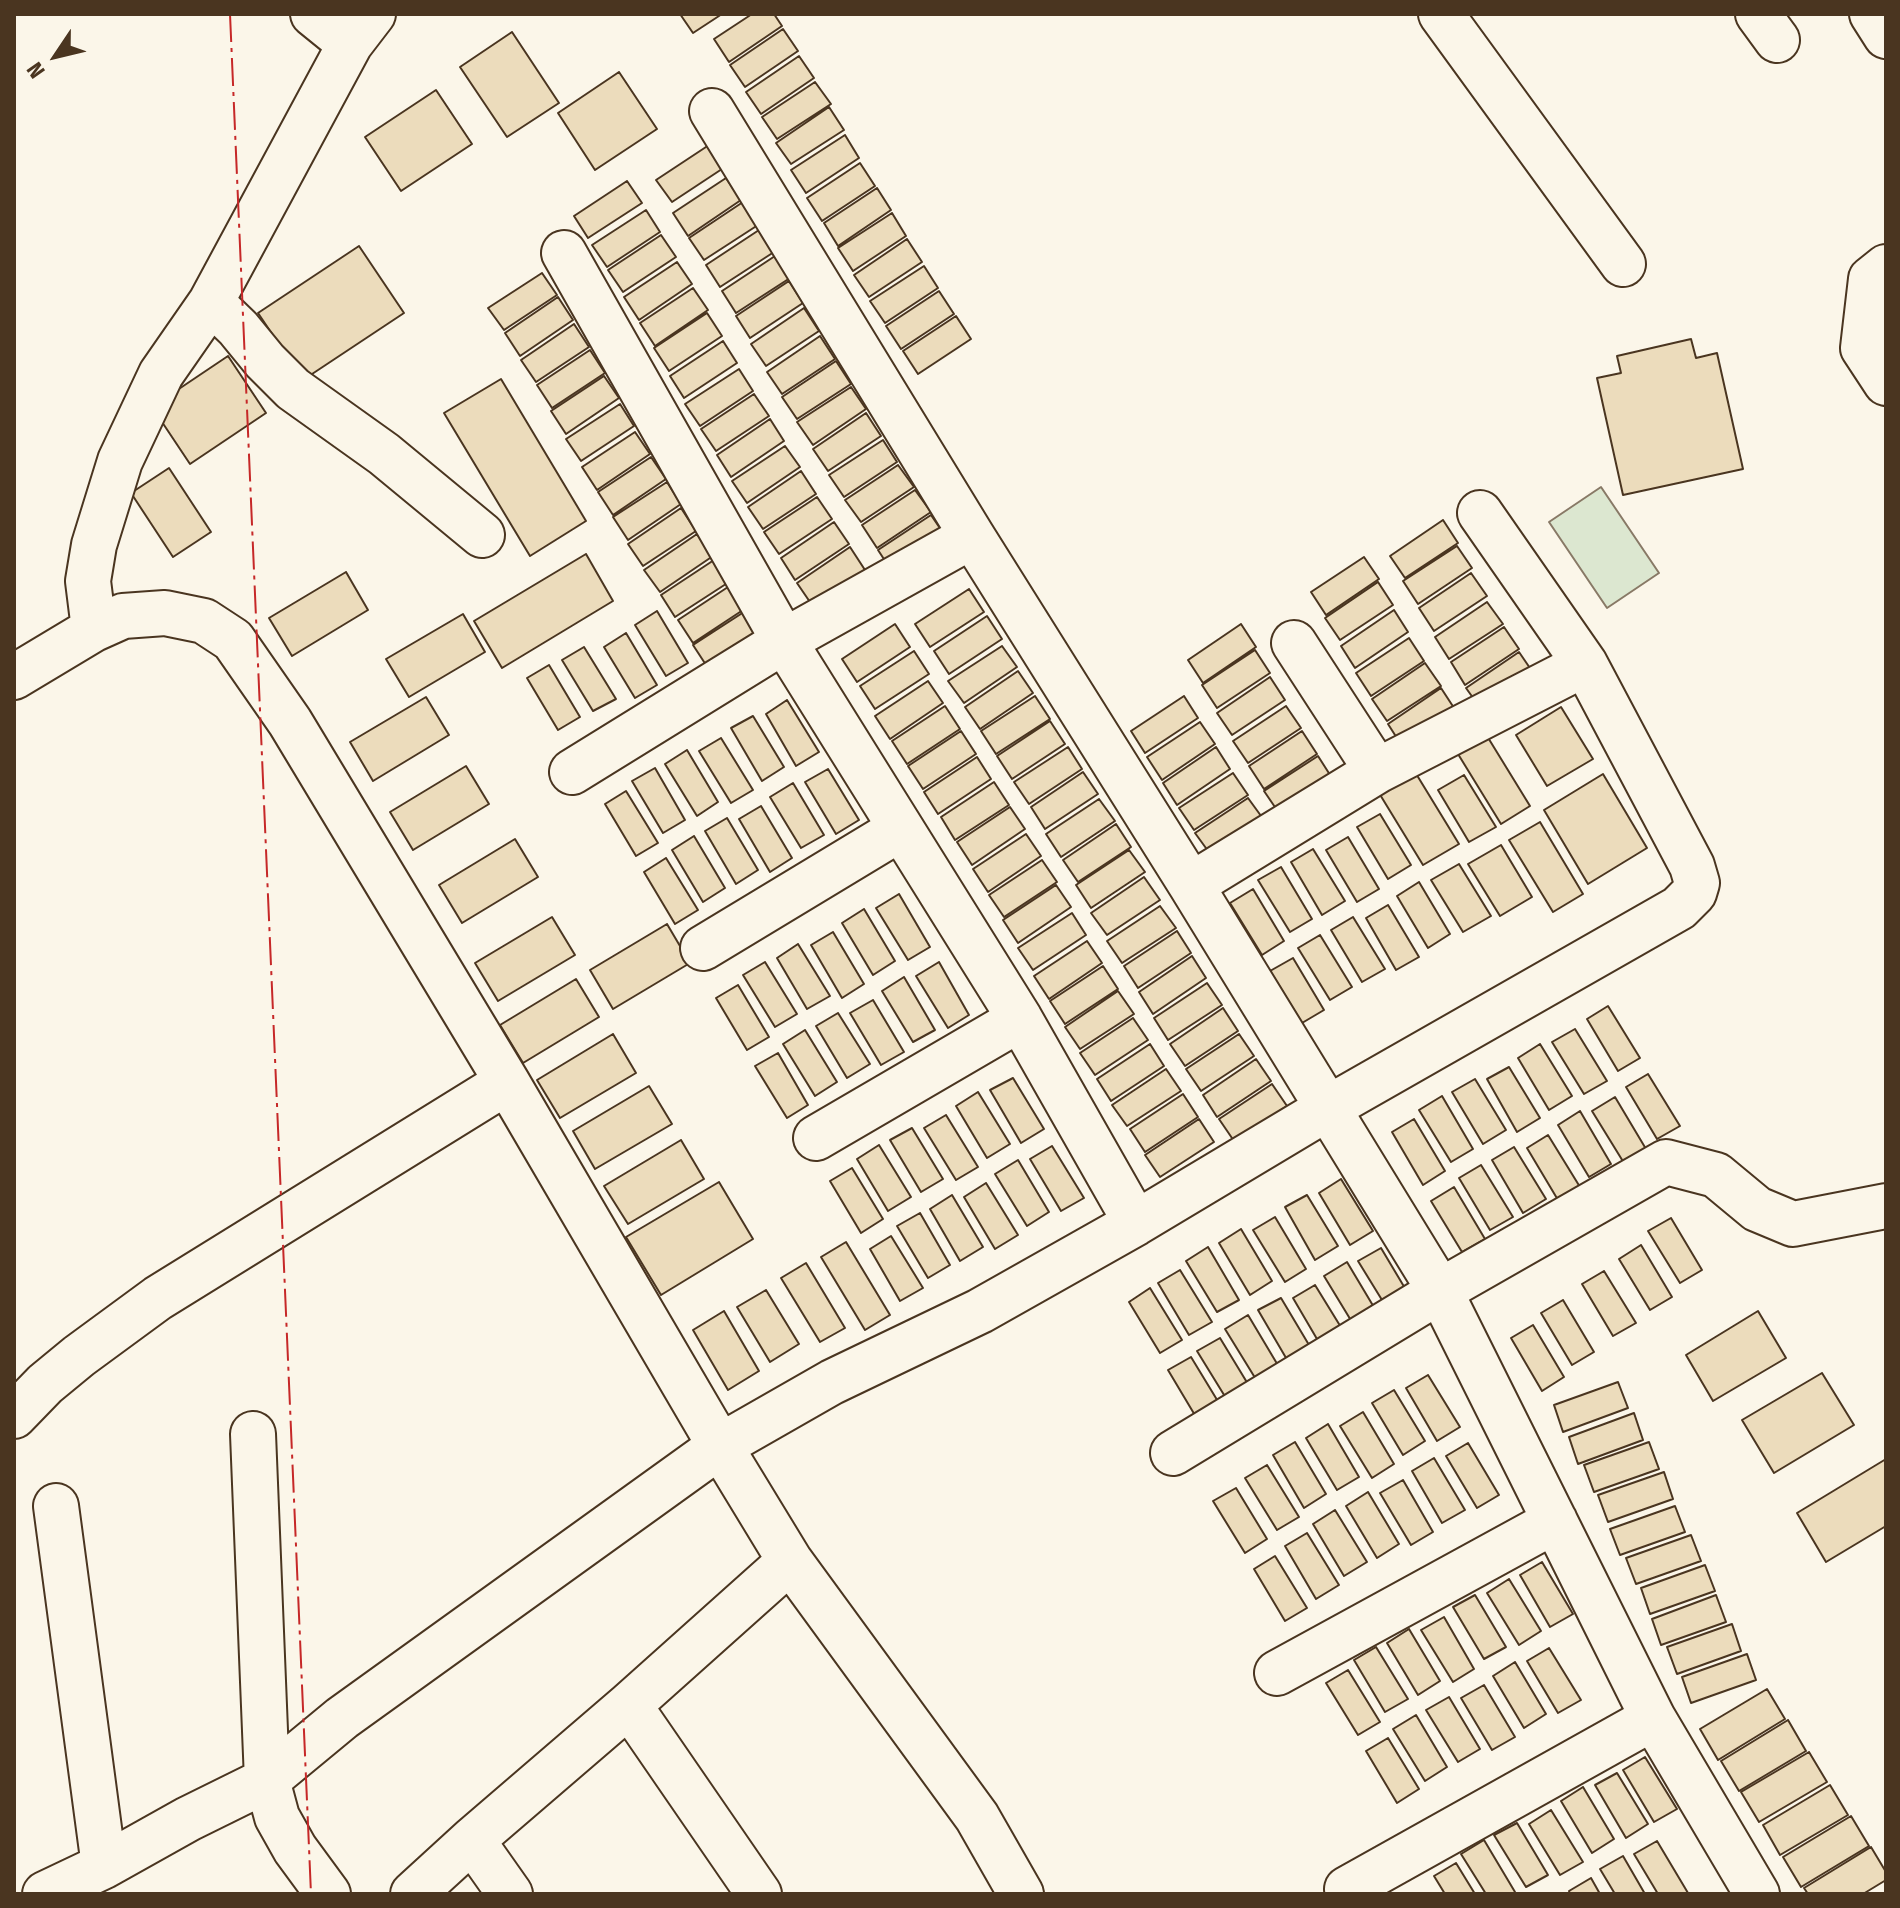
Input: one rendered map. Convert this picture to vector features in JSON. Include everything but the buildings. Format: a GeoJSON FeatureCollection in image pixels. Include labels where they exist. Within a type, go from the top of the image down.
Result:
{"type":"FeatureCollection","features":[{"type":"Feature","properties":{"kind":"street"},"geometry":{"type":"LineString","coordinates":[[94,629],[88,581],[94,545],[120,461],[161,374],[211,302],[362,29],[313,14]]}},
{"type":"Feature","properties":{"kind":"street"},"geometry":{"type":"LineString","coordinates":[[1441,14],[1623,264]]}},
{"type":"Feature","properties":{"kind":"street"},"geometry":{"type":"LineString","coordinates":[[1872,14],[1886,36]]}},
{"type":"Feature","properties":{"kind":"street"},"geometry":{"type":"LineString","coordinates":[[712,111],[1440,1291],[1653,1718],[1757,1894]]}},
{"type":"Feature","properties":{"kind":"street"},"geometry":{"type":"LineString","coordinates":[[564,253],[784,641],[1020,1019],[1136,1223]]}},
{"type":"Feature","properties":{"kind":"street"},"geometry":{"type":"LineString","coordinates":[[1886,267],[1871,279],[1863,348],[1886,383]]}},
{"type":"Feature","properties":{"kind":"street"},"geometry":{"type":"LineString","coordinates":[[211,302],[293,389],[384,454],[482,535]]}},
{"type":"Feature","properties":{"kind":"street"},"geometry":{"type":"LineString","coordinates":[[56,1506],[73,1884],[188,1819],[267,1780],[342,1718],[720,1446],[832,1382],[980,1311],[1679,908],[1694,893],[1697,883],[1692,866],[1585,664],[1480,513]]}},
{"type":"Feature","properties":{"kind":"street"},"geometry":{"type":"LineString","coordinates":[[572,772],[784,641],[972,536]]}},
{"type":"Feature","properties":{"kind":"street"},"geometry":{"type":"LineString","coordinates":[[14,677],[94,629],[123,616],[165,613],[204,621],[233,640],[290,722],[790,1561],[977,1817],[1021,1894]]}},
{"type":"Feature","properties":{"kind":"street"},"geometry":{"type":"LineString","coordinates":[[1294,643],[1377,771]]}},
{"type":"Feature","properties":{"kind":"street"},"geometry":{"type":"LineString","coordinates":[[1191,885],[1377,771],[1585,664]]}},
{"type":"Feature","properties":{"kind":"street"},"geometry":{"type":"LineString","coordinates":[[703,948],[900,829]]}},
{"type":"Feature","properties":{"kind":"street"},"geometry":{"type":"LineString","coordinates":[[816,1138],[1020,1019]]}},
{"type":"Feature","properties":{"kind":"street"},"geometry":{"type":"LineString","coordinates":[[14,1416],[56,1375],[158,1298],[507,1082]]}},
{"type":"Feature","properties":{"kind":"street"},"geometry":{"type":"LineString","coordinates":[[1173,1453],[1440,1291],[1666,1162],[1716,1175],[1757,1209],[1793,1224],[1886,1206]]}},
{"type":"Feature","properties":{"kind":"street"},"geometry":{"type":"LineString","coordinates":[[253,1434],[267,1780],[277,1817],[295,1849],[328,1894]]}},
{"type":"Feature","properties":{"kind":"street"},"geometry":{"type":"LineString","coordinates":[[1277,1673],[1555,1521]]}},
{"type":"Feature","properties":{"kind":"street"},"geometry":{"type":"LineString","coordinates":[[413,1894],[790,1561]]}},
{"type":"Feature","properties":{"kind":"street"},"geometry":{"type":"LineString","coordinates":[[629,1705],[759,1894]]}},
{"type":"Feature","properties":{"kind":"street"},"geometry":{"type":"LineString","coordinates":[[1347,1889],[1653,1718]]}},
{"type":"Feature","properties":{"kind":"street"},"geometry":{"type":"LineString","coordinates":[[472,1840],[510,1894]]}},
{"type":"Feature","properties":{"kind":"green space"},"geometry":{"type":"Polygon","coordinates":[[[1601,487],[1659,573],[1607,608],[1549,522],[1601,487]]]}},
{"type":"Feature","properties":{"kind":"power"},"geometry":{"type":"LineString","coordinates":[[230,14],[311,1894]]}}]}
